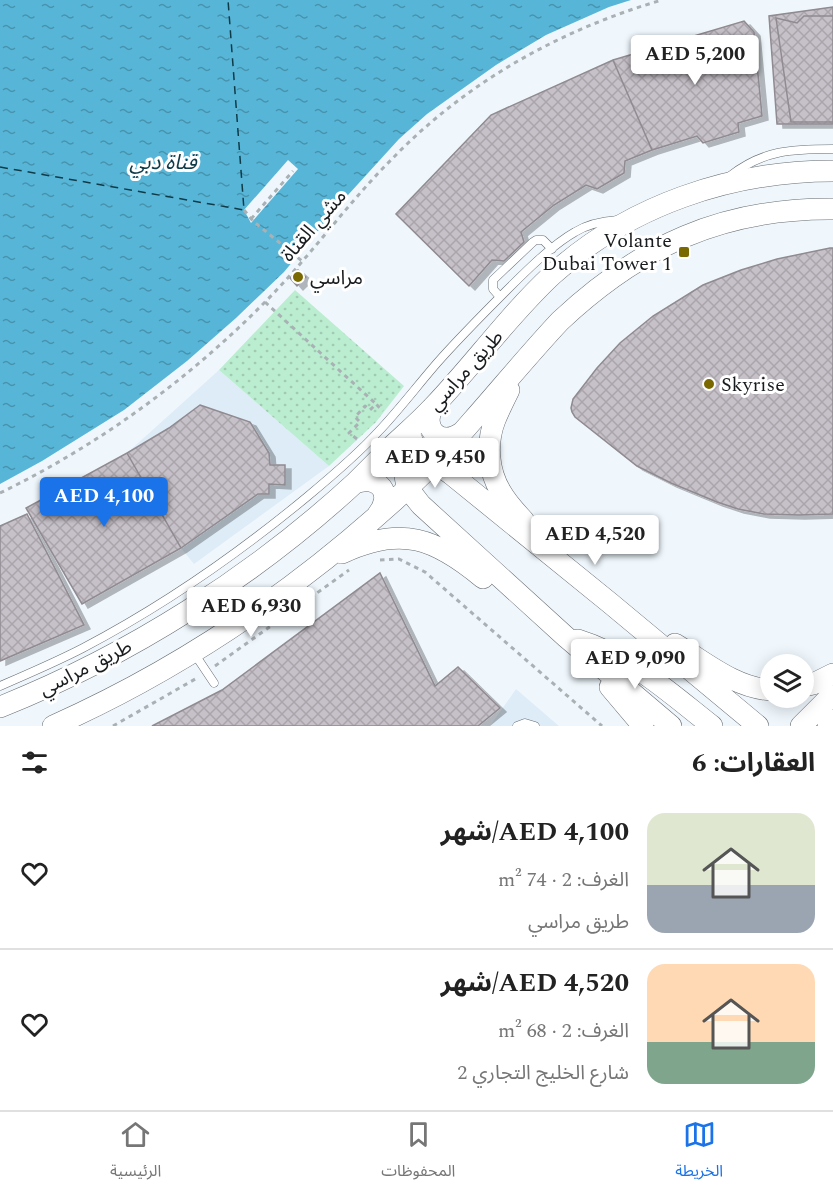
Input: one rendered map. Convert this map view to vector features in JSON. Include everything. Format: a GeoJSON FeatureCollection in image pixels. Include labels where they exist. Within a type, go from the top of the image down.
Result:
{"type":"FeatureCollection","features":[{"type":"Feature","properties":{"kind":"street","name":"طريق مراسي"},"geometry":{"type":"LineString","coordinates":[[0,707],[68,677],[157,630],[286,541],[300,516],[355,483],[432,408],[553,274],[604,236],[660,206],[721,184],[781,173],[833,171]]}},
{"type":"Feature","properties":{"kind":"street","name":"طريق مراسي"},"geometry":{"type":"LineString","coordinates":[[53,726],[125,691],[194,652],[322,563],[435,462],[560,321],[603,284],[634,263],[676,240],[703,230],[759,215],[833,209]]}},
{"type":"Feature","properties":{"kind":"street"},"geometry":{"type":"LineString","coordinates":[[522,364],[495,418],[489,447],[490,466],[500,491],[556,559]]}},
{"type":"Feature","properties":{"kind":"street"},"geometry":{"type":"LineString","coordinates":[[432,408],[429,415],[432,431],[447,439],[461,433]]}},
{"type":"Feature","properties":{"kind":"street"},"geometry":{"type":"LineString","coordinates":[[432,408],[418,428],[407,453],[405,470],[408,488],[422,505],[566,637],[671,726]]}},
{"type":"Feature","properties":{"kind":"street"},"geometry":{"type":"LineString","coordinates":[[378,459],[398,453],[407,453],[426,457],[435,462],[758,726]]}},
{"type":"Feature","properties":{"kind":"street"},"geometry":{"type":"LineString","coordinates":[[355,483],[371,480],[379,484],[384,491],[385,499],[378,514]]}},
{"type":"Feature","properties":{"kind":"street"},"geometry":{"type":"LineString","coordinates":[[322,563],[359,545],[376,540],[393,538],[426,542],[455,556],[500,589],[535,608]]}},
{"type":"Feature","properties":{"kind":"street"},"geometry":{"type":"LineString","coordinates":[[610,603],[737,681],[760,688]]}},
{"type":"Feature","properties":{"kind":"street"},"geometry":{"type":"LineString","coordinates":[[566,637],[643,726]]}},
{"type":"Feature","properties":{"kind":"street"},"geometry":{"type":"LineString","coordinates":[[566,637],[603,650],[636,667],[712,726]]}},
{"type":"Feature","properties":{"kind":"street"},"geometry":{"type":"LineString","coordinates":[[814,684],[833,674]]}},
{"type":"Feature","properties":{"kind":"street"},"geometry":{"type":"LineString","coordinates":[[801,726],[833,694]]}},
{"type":"Feature","properties":{"kind":"street"},"geometry":{"type":"LineString","coordinates":[[828,726],[833,720]]}},
{"type":"Feature","properties":{"kind":"lane"},"geometry":{"type":"LineString","coordinates":[[721,184],[744,166],[771,154],[785,151],[833,149]]}},
{"type":"Feature","properties":{"kind":"lane"},"geometry":{"type":"LineString","coordinates":[[0,686],[82,648],[162,602],[238,551],[300,516],[344,465],[377,433],[439,361],[516,280],[565,238],[590,225],[603,221],[632,220]]}},
{"type":"Feature","properties":{"kind":"lane"},"geometry":{"type":"LineString","coordinates":[[500,297],[493,289],[493,280],[532,242],[543,240],[552,249]]}},
{"type":"Feature","properties":{"kind":"lane"},"geometry":{"type":"LineString","coordinates":[[194,652],[214,683]]}},
{"type":"Feature","properties":{"kind":"lane"},"geometry":{"type":"LineString","coordinates":[[518,726],[525,723],[535,726]]}},
{"type":"Feature","properties":{"kind":"path","name":"مشي القناة"},"geometry":{"type":"LineString","coordinates":[[0,494],[85,446],[149,403],[192,369],[265,302],[390,160],[462,97],[543,46],[586,26],[662,0]]}},
{"type":"Feature","properties":{"kind":"path"},"geometry":{"type":"LineString","coordinates":[[252,220],[293,171]]}},
{"type":"Feature","properties":{"kind":"path"},"geometry":{"type":"LineString","coordinates":[[244,210],[252,220],[302,261]]}},
{"type":"Feature","properties":{"kind":"path"},"geometry":{"type":"LineString","coordinates":[[265,302],[376,405]]}},
{"type":"Feature","properties":{"kind":"path"},"geometry":{"type":"LineString","coordinates":[[374,560],[399,559],[425,572],[602,726]]}},
{"type":"Feature","properties":{"kind":"path"},"geometry":{"type":"LineString","coordinates":[[113,726],[197,679],[349,570],[357,567]]}},
{"type":"Feature","properties":{"kind":"shaded area"},"geometry":{"type":"Polygon","coordinates":[[[219,370],[329,466],[194,564],[181,548],[127,453],[219,370]]]}},
{"type":"Feature","properties":{"kind":"shaded area"},"geometry":{"type":"Polygon","coordinates":[[[516,689],[559,726],[490,726],[516,689]]]}},
{"type":"Feature","properties":{"kind":"green space"},"geometry":{"type":"Polygon","coordinates":[[[295,290],[404,386],[376,422],[329,466],[219,370],[295,290]]]}},
{"type":"Feature","properties":{"kind":"water","name":"قناة دبي"},"geometry":{"type":"Polygon","coordinates":[[[0,0],[631,0],[609,7],[546,35],[496,65],[427,114],[399,139],[348,195],[284,272],[187,361],[124,410],[0,484],[0,0]]]}},
{"type":"Feature","properties":{"kind":"pier"},"geometry":{"type":"Polygon","coordinates":[[[288,160],[298,169],[251,223],[244,210],[288,160]]]}},
{"type":"Feature","properties":{"kind":"building"},"geometry":{"type":"Polygon","coordinates":[[[833,7],[833,124],[777,124],[769,16],[833,7]]]}},
{"type":"Feature","properties":{"kind":"building"},"geometry":{"type":"Polygon","coordinates":[[[804,16],[833,16],[833,122],[791,122],[776,18],[797,23],[804,16]]]}},
{"type":"Feature","properties":{"kind":"building"},"geometry":{"type":"Polygon","coordinates":[[[744,21],[754,32],[762,116],[738,123],[739,132],[703,143],[697,136],[652,150],[613,60],[744,21]]]}},
{"type":"Feature","properties":{"kind":"building"},"geometry":{"type":"Polygon","coordinates":[[[613,60],[652,150],[625,161],[624,173],[597,189],[586,185],[554,205],[521,232],[524,242],[504,261],[492,260],[469,286],[396,214],[491,115],[613,60]]]}},
{"type":"Feature","properties":{"kind":"building","name":"Skyrise"},"geometry":{"type":"Polygon","coordinates":[[[833,248],[833,514],[764,514],[717,502],[637,466],[575,417],[571,408],[573,399],[620,343],[653,316],[703,285],[741,270],[777,259],[833,248]]]}},
{"type":"Feature","properties":{"kind":"building","name":"مراسي"},"geometry":{"type":"Polygon","coordinates":[[[298,270],[306,277],[297,286],[290,278],[298,270]]]}},
{"type":"Feature","properties":{"kind":"building"},"geometry":{"type":"Polygon","coordinates":[[[200,405],[250,422],[269,453],[270,465],[285,465],[285,485],[269,484],[269,494],[258,494],[181,548],[127,453],[169,428],[200,405]]]}},
{"type":"Feature","properties":{"kind":"building"},"geometry":{"type":"Polygon","coordinates":[[[127,453],[181,548],[82,604],[26,508],[127,453]]]}},
{"type":"Feature","properties":{"kind":"building"},"geometry":{"type":"Polygon","coordinates":[[[27,514],[84,625],[0,661],[0,526],[27,514]]]}},
{"type":"Feature","properties":{"kind":"building"},"geometry":{"type":"Polygon","coordinates":[[[380,573],[435,686],[458,667],[500,708],[478,726],[152,726],[222,690],[380,573]]]}},
{"type":"Feature","properties":{"kind":"ferry route"},"geometry":{"type":"LineString","coordinates":[[0,167],[244,210],[228,0]]}},
{"type":"Feature","properties":{"kind":"place","name":"Volante Dubai Tower 1"},"geometry":{"type":"Point","coordinates":[684,252]}},
{"type":"Feature","properties":{"kind":"place","name":"مراسي"},"geometry":{"type":"Point","coordinates":[298,277]}},
{"type":"Feature","properties":{"kind":"place","name":"Skyrise"},"geometry":{"type":"Point","coordinates":[709,384]}}]}
